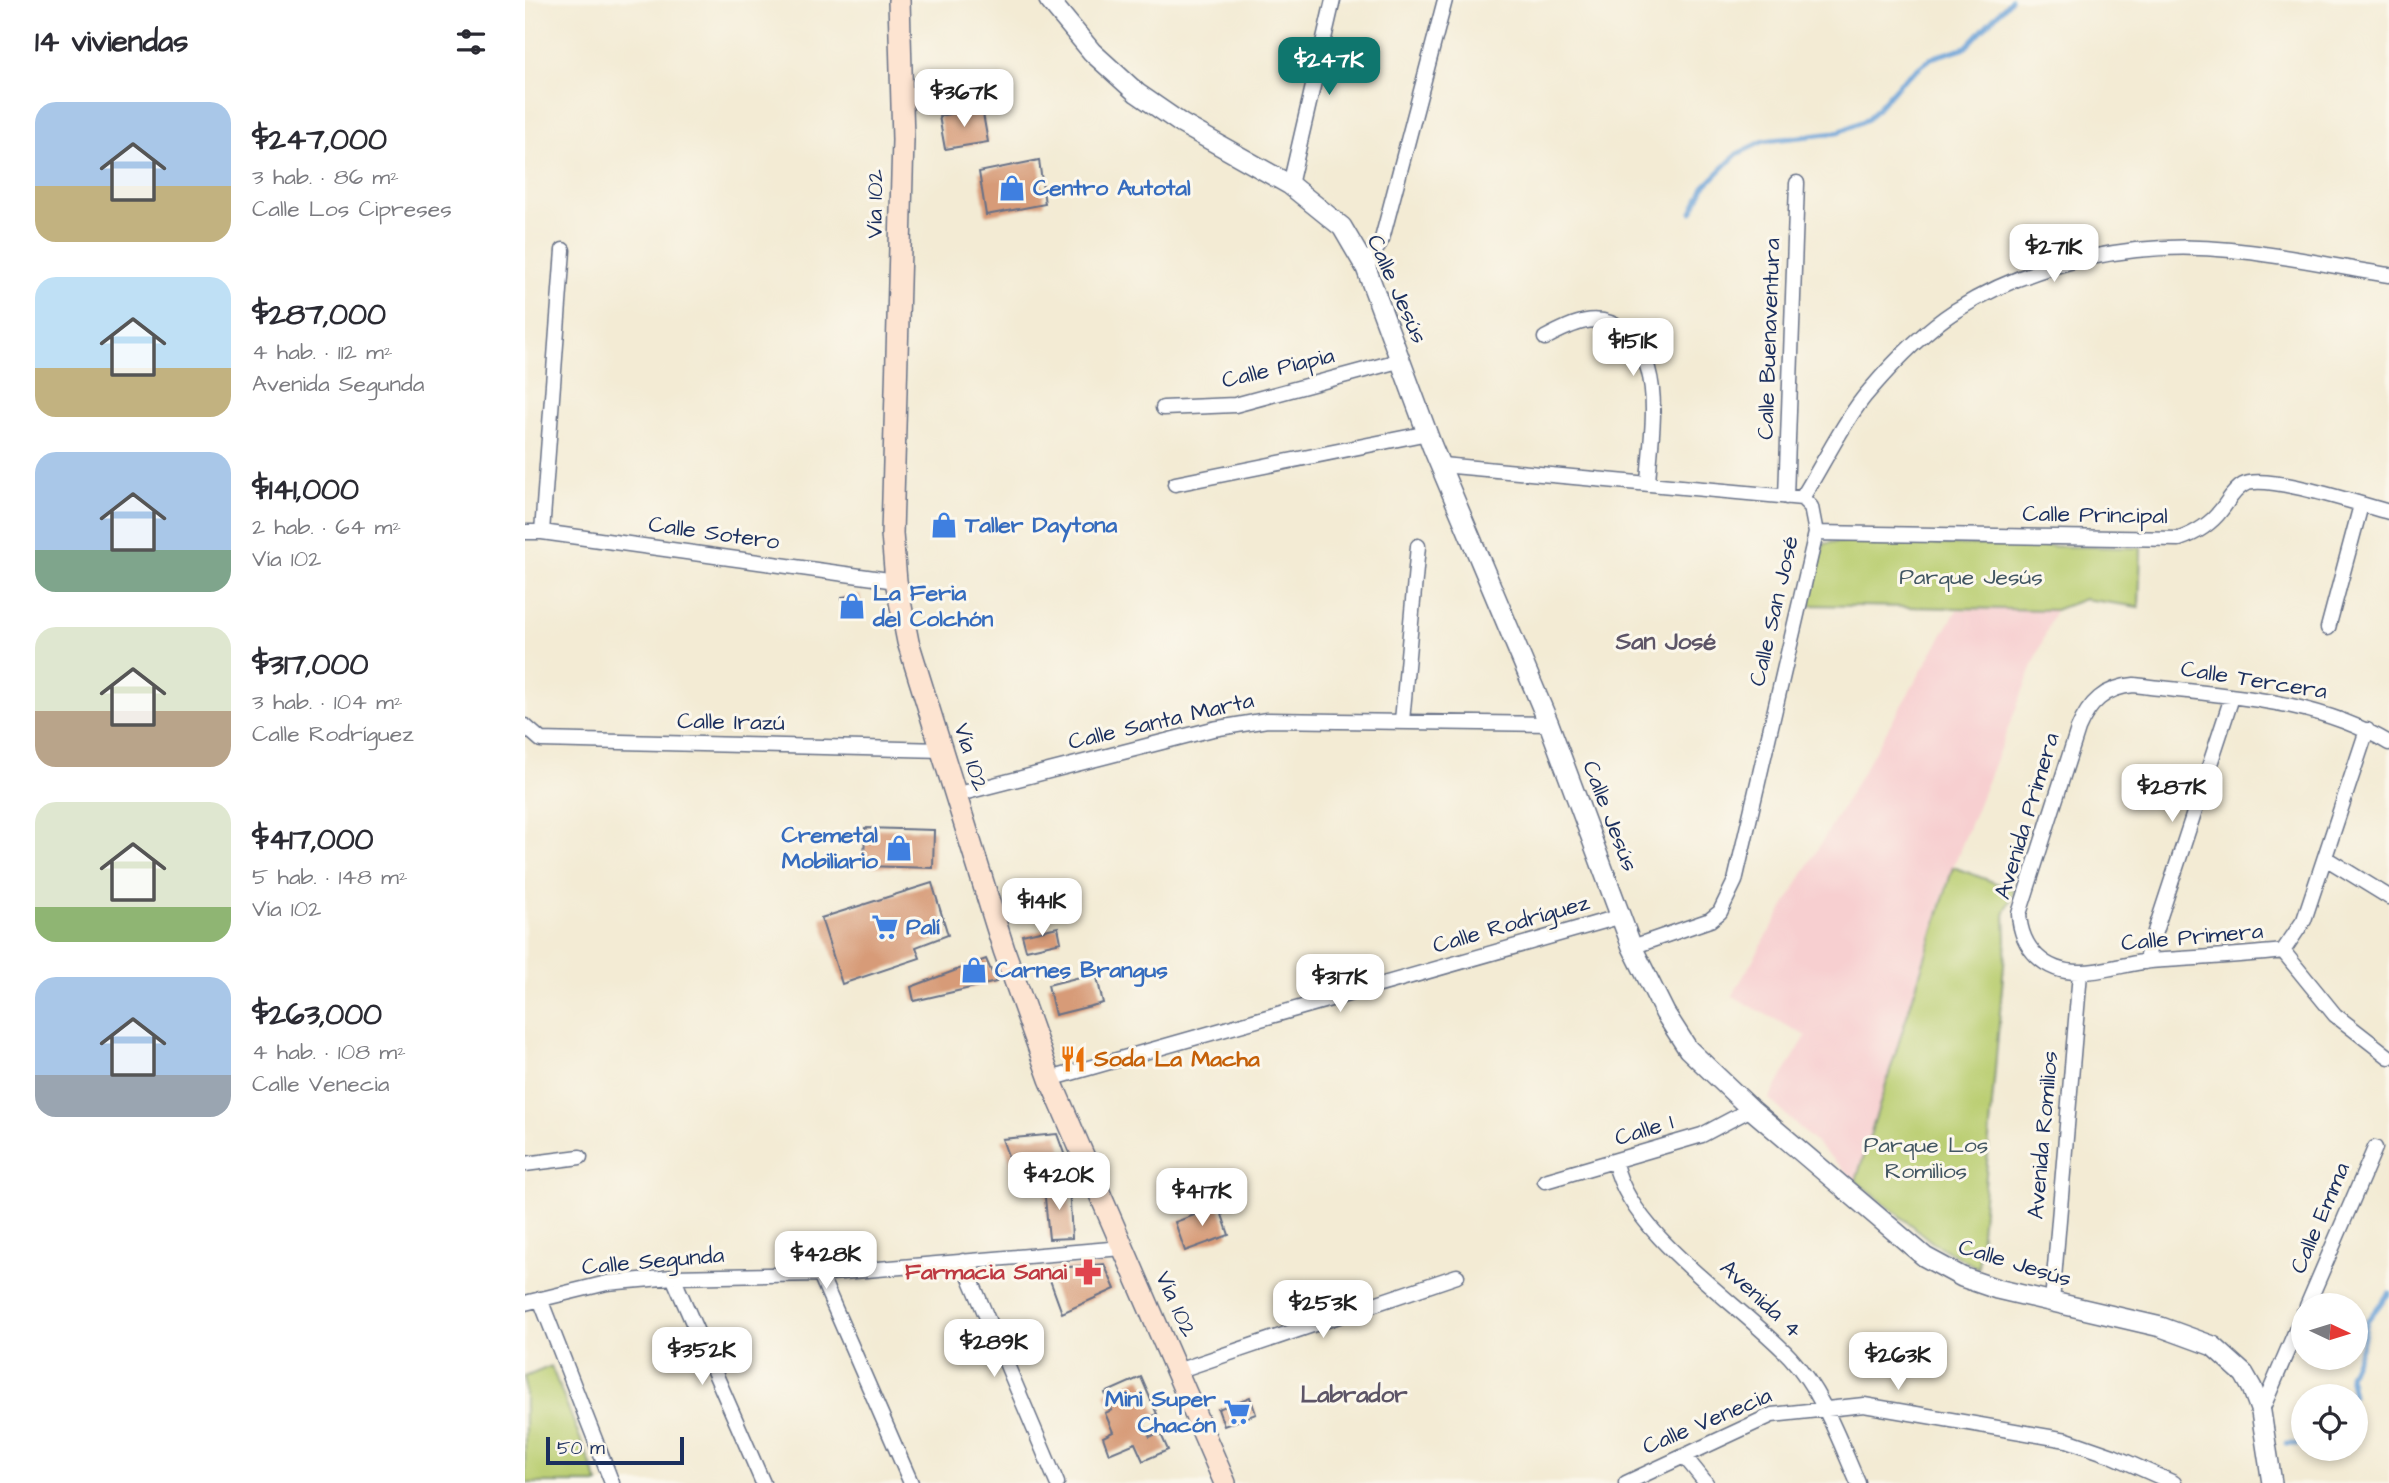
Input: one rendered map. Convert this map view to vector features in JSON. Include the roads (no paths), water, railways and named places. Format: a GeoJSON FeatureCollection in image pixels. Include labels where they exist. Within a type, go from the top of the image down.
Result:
{"type":"FeatureCollection","features":[{"type":"Feature","properties":{"kind":"main road","name":"Vía 102"},"geometry":{"type":"LineString","coordinates":[[899,0],[903,140],[892,534],[896,581],[908,642],[955,795],[1050,1079],[1225,1483]]}},
{"type":"Feature","properties":{"kind":"street","name":"Calle Jesús"},"geometry":{"type":"LineString","coordinates":[[1049,0],[1092,52],[1137,93],[1182,124],[1290,185],[1342,227],[1366,268],[1428,433],[1549,724],[1632,947],[1665,1013],[1688,1049],[1751,1109],[1925,1258],[1962,1277],[2052,1302],[2161,1327],[2213,1346],[2244,1374],[2261,1412],[2272,1483]]}},
{"type":"Feature","properties":{"kind":"street"},"geometry":{"type":"LineString","coordinates":[[1290,185],[1333,0]]}},
{"type":"Feature","properties":{"kind":"street"},"geometry":{"type":"LineString","coordinates":[[1366,268],[1382,239],[1445,0]]}},
{"type":"Feature","properties":{"kind":"street","name":"Calle Buenaventura"},"geometry":{"type":"LineString","coordinates":[[1786,497],[1797,183]]}},
{"type":"Feature","properties":{"kind":"street"},"geometry":{"type":"LineString","coordinates":[[1442,465],[1802,498],[1868,392],[1953,312],[2013,280],[2049,267],[2088,259],[2139,250],[2186,247],[2232,250],[2389,275]]}},
{"type":"Feature","properties":{"kind":"street"},"geometry":{"type":"LineString","coordinates":[[541,532],[563,250]]}},
{"type":"Feature","properties":{"kind":"street"},"geometry":{"type":"LineString","coordinates":[[1545,338],[1586,320],[1602,320],[1617,325],[1643,353],[1650,374],[1652,398],[1648,484]]}},
{"type":"Feature","properties":{"kind":"street","name":"Calle Piapia"},"geometry":{"type":"LineString","coordinates":[[1163,408],[1235,405],[1402,360]]}},
{"type":"Feature","properties":{"kind":"street"},"geometry":{"type":"LineString","coordinates":[[1175,484],[1428,433]]}},
{"type":"Feature","properties":{"kind":"street","name":"Calle Principal"},"geometry":{"type":"LineString","coordinates":[[1816,533],[2179,539],[2209,524],[2232,494],[2245,484],[2258,481],[2281,483],[2389,512]]}},
{"type":"Feature","properties":{"kind":"street","name":"Calle San José"},"geometry":{"type":"LineString","coordinates":[[1632,947],[1710,920],[1720,912],[1735,881],[1816,533],[1811,507],[1802,498]]}},
{"type":"Feature","properties":{"kind":"street"},"geometry":{"type":"LineString","coordinates":[[2328,628],[2361,505]]}},
{"type":"Feature","properties":{"kind":"street","name":"Calle Sotero"},"geometry":{"type":"LineString","coordinates":[[525,532],[896,581]]}},
{"type":"Feature","properties":{"kind":"street"},"geometry":{"type":"LineString","coordinates":[[1402,722],[1418,546]]}},
{"type":"Feature","properties":{"kind":"street","name":"Calle Tercera"},"geometry":{"type":"LineString","coordinates":[[2107,690],[2134,685],[2232,697],[2328,713],[2389,743]]}},
{"type":"Feature","properties":{"kind":"street","name":"Avenida Primera"},"geometry":{"type":"LineString","coordinates":[[2080,973],[2058,967],[2032,952],[2020,933],[2019,914],[2078,729],[2085,712],[2107,690]]}},
{"type":"Feature","properties":{"kind":"street"},"geometry":{"type":"LineString","coordinates":[[2145,962],[2232,697]]}},
{"type":"Feature","properties":{"kind":"street","name":"Calle Santa Marta"},"geometry":{"type":"LineString","coordinates":[[955,795],[1213,729],[1267,720],[1549,724]]}},
{"type":"Feature","properties":{"kind":"street","name":"Calle Irazú"},"geometry":{"type":"LineString","coordinates":[[525,726],[541,740],[942,750]]}},
{"type":"Feature","properties":{"kind":"street"},"geometry":{"type":"LineString","coordinates":[[2283,951],[2304,920],[2327,859],[2367,730]]}},
{"type":"Feature","properties":{"kind":"street"},"geometry":{"type":"LineString","coordinates":[[2327,859],[2389,897]]}},
{"type":"Feature","properties":{"kind":"street","name":"Calle Rodríguez"},"geometry":{"type":"LineString","coordinates":[[1050,1079],[1622,916]]}},
{"type":"Feature","properties":{"kind":"street","name":"Calle Primera"},"geometry":{"type":"LineString","coordinates":[[2080,973],[2145,962],[2283,951],[2335,1015],[2389,1057]]}},
{"type":"Feature","properties":{"kind":"street","name":"Avenida Romilios"},"geometry":{"type":"LineString","coordinates":[[2052,1302],[2080,973]]}},
{"type":"Feature","properties":{"kind":"street","name":"Calle 1"},"geometry":{"type":"LineString","coordinates":[[1545,1181],[1615,1163],[1702,1135],[1751,1109]]}},
{"type":"Feature","properties":{"kind":"street","name":"Calle Emma"},"geometry":{"type":"LineString","coordinates":[[2313,1293],[2375,1148]]}},
{"type":"Feature","properties":{"kind":"street"},"geometry":{"type":"LineString","coordinates":[[525,1164],[580,1157]]}},
{"type":"Feature","properties":{"kind":"street","name":"Avenida 4"},"geometry":{"type":"LineString","coordinates":[[1615,1163],[1629,1201],[1650,1229],[1791,1359],[1825,1407],[1858,1483]]}},
{"type":"Feature","properties":{"kind":"street","name":"Calle Segunda"},"geometry":{"type":"LineString","coordinates":[[532,1301],[607,1283],[673,1277],[820,1274],[1122,1248]]}},
{"type":"Feature","properties":{"kind":"street"},"geometry":{"type":"LineString","coordinates":[[963,1261],[1057,1483]]}},
{"type":"Feature","properties":{"kind":"street"},"geometry":{"type":"LineString","coordinates":[[820,1274],[911,1483]]}},
{"type":"Feature","properties":{"kind":"street"},"geometry":{"type":"LineString","coordinates":[[1177,1371],[1457,1276]]}},
{"type":"Feature","properties":{"kind":"street"},"geometry":{"type":"LineString","coordinates":[[673,1277],[763,1483]]}},
{"type":"Feature","properties":{"kind":"street"},"geometry":{"type":"LineString","coordinates":[[532,1301],[613,1483]]}},
{"type":"Feature","properties":{"kind":"street"},"geometry":{"type":"LineString","coordinates":[[2261,1412],[2291,1342]]}},
{"type":"Feature","properties":{"kind":"street","name":"Calle Venecia"},"geometry":{"type":"LineString","coordinates":[[1626,1483],[1772,1415],[1825,1407],[1874,1406],[2067,1440],[2113,1456],[2174,1483]]}},
{"type":"Feature","properties":{"kind":"street"},"geometry":{"type":"LineString","coordinates":[[2261,1483],[2267,1451]]}},
{"type":"Feature","properties":{"kind":"street"},"geometry":{"type":"LineString","coordinates":[[1685,1457],[1706,1483]]}},
{"type":"Feature","properties":{"kind":"waterway"},"geometry":{"type":"LineString","coordinates":[[1692,212],[1704,187],[1737,154],[1764,141],[1836,133],[1868,119],[1901,82],[1931,58],[1966,47],[2011,0]]}},
{"type":"Feature","properties":{"kind":"waterway"},"geometry":{"type":"LineString","coordinates":[[2351,1384],[2349,1375],[2362,1346],[2367,1321],[2389,1293]]}},
{"type":"Feature","properties":{"kind":"place","name":"Centro Autotal"},"geometry":{"type":"Point","coordinates":[1012,188]}},
{"type":"Feature","properties":{"kind":"place","name":"Taller Daytona"},"geometry":{"type":"Point","coordinates":[944,525]}},
{"type":"Feature","properties":{"kind":"place","name":"La Feria del Colchón"},"geometry":{"type":"Point","coordinates":[852,606]}},
{"type":"Feature","properties":{"kind":"place","name":"Cremetal Mobiliario"},"geometry":{"type":"Point","coordinates":[899,848]}},
{"type":"Feature","properties":{"kind":"place","name":"Palí"},"geometry":{"type":"Point","coordinates":[885,927]}},
{"type":"Feature","properties":{"kind":"place","name":"Carnes Brangus"},"geometry":{"type":"Point","coordinates":[974,970]}},
{"type":"Feature","properties":{"kind":"place","name":"Soda La Macha"},"geometry":{"type":"Point","coordinates":[1073,1059]}},
{"type":"Feature","properties":{"kind":"place","name":"Farmacia Sanai"},"geometry":{"type":"Point","coordinates":[1088,1272]}},
{"type":"Feature","properties":{"kind":"place","name":"Mini Super Chacón"},"geometry":{"type":"Point","coordinates":[1237,1412]}},
{"type":"Feature","properties":{"kind":"district","name":"San José"},"geometry":{"type":"Point","coordinates":[1666,642]}},
{"type":"Feature","properties":{"kind":"district","name":"Labrador"},"geometry":{"type":"Point","coordinates":[1354,1395]}},
{"type":"Feature","properties":{"kind":"park label","name":"Parque Jesús"},"geometry":{"type":"Point","coordinates":[1971,577]}},
{"type":"Feature","properties":{"kind":"park label","name":"Parque Los Romilios"},"geometry":{"type":"Point","coordinates":[1926,1158]}}]}
